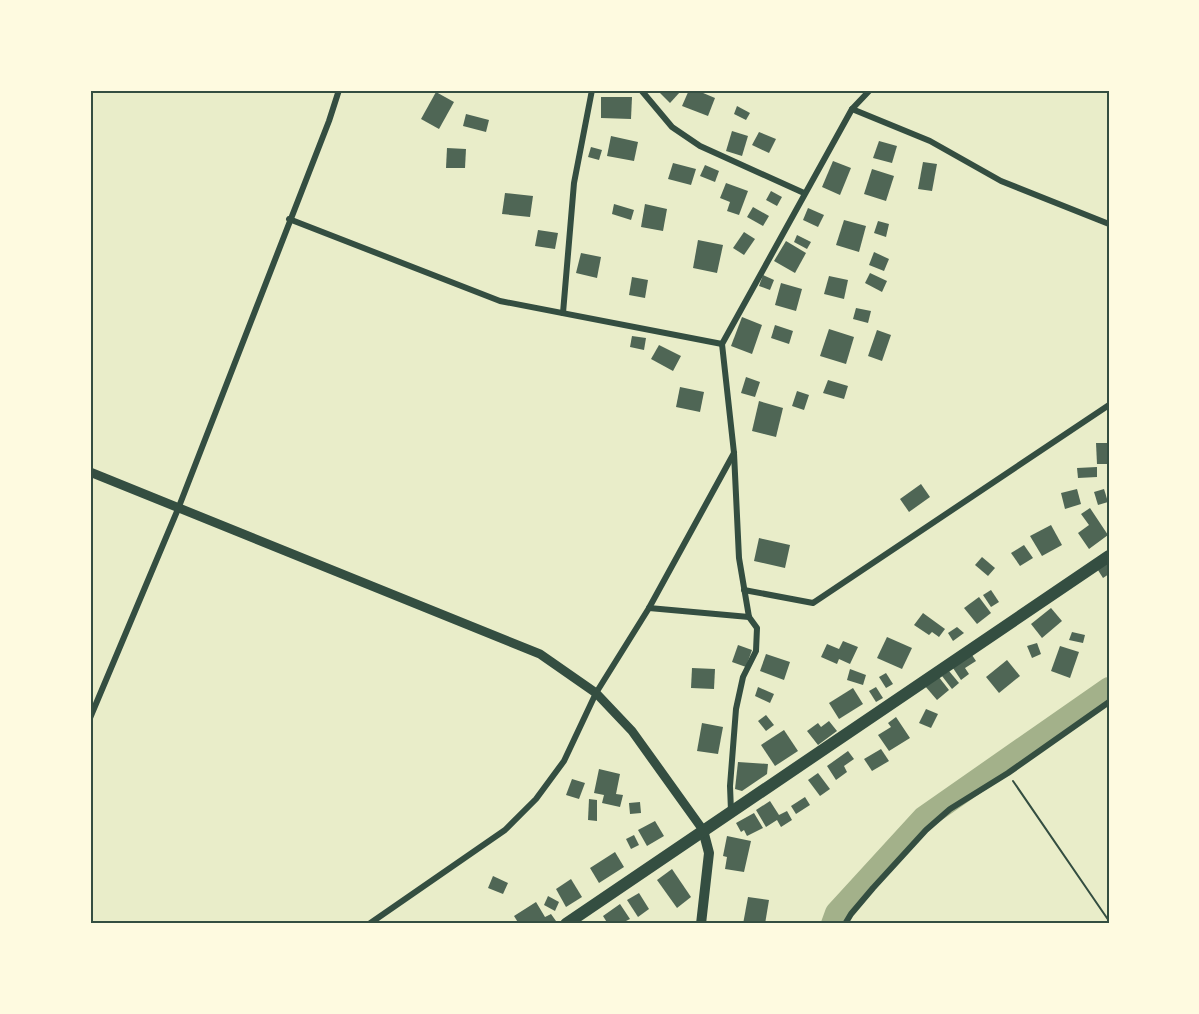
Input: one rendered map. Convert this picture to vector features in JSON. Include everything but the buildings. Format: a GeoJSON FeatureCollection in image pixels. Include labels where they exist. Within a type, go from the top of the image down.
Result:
{"type":"FeatureCollection","features":[{"type":"Feature","properties":{"kind":"main road"},"geometry":{"type":"LineString","coordinates":[[566,924],[1109,556]]}},
{"type":"Feature","properties":{"kind":"main road"},"geometry":{"type":"LineString","coordinates":[[701,924],[709,854],[703,830]]}},
{"type":"Feature","properties":{"kind":"street"},"geometry":{"type":"LineString","coordinates":[[90,718],[178,509],[339,90]]}},
{"type":"Feature","properties":{"kind":"street"},"geometry":{"type":"LineString","coordinates":[[563,313],[574,183],[592,90]]}},
{"type":"Feature","properties":{"kind":"street"},"geometry":{"type":"LineString","coordinates":[[641,90],[672,127],[700,146],[804,193]]}},
{"type":"Feature","properties":{"kind":"street"},"geometry":{"type":"LineString","coordinates":[[731,813],[730,786],[736,709],[743,677],[756,651],[757,628],[749,617],[739,558],[734,453],[722,344],[852,110],[870,90]]}},
{"type":"Feature","properties":{"kind":"street"},"geometry":{"type":"LineString","coordinates":[[852,110],[930,141],[1001,181],[1109,225]]}},
{"type":"Feature","properties":{"kind":"street"},"geometry":{"type":"LineString","coordinates":[[290,219],[500,301],[722,344]]}},
{"type":"Feature","properties":{"kind":"street"},"geometry":{"type":"LineString","coordinates":[[744,590],[813,603],[1109,405]]}},
{"type":"Feature","properties":{"kind":"street"},"geometry":{"type":"LineString","coordinates":[[369,924],[505,830],[536,799],[564,761],[596,693],[649,608],[734,453]]}},
{"type":"Feature","properties":{"kind":"street"},"geometry":{"type":"LineString","coordinates":[[90,472],[540,654],[596,693],[632,731],[703,830]]}},
{"type":"Feature","properties":{"kind":"street"},"geometry":{"type":"LineString","coordinates":[[649,608],[749,617]]}},
{"type":"Feature","properties":{"kind":"street"},"geometry":{"type":"LineString","coordinates":[[845,924],[873,888],[926,830],[950,809],[1008,773],[1109,702]]}},
{"type":"Feature","properties":{"kind":"path"},"geometry":{"type":"LineString","coordinates":[[1008,773],[1109,921]]}},
{"type":"Feature","properties":{"kind":"waterway"},"geometry":{"type":"LineString","coordinates":[[833,924],[837,913],[924,818],[1109,689]]}}]}
